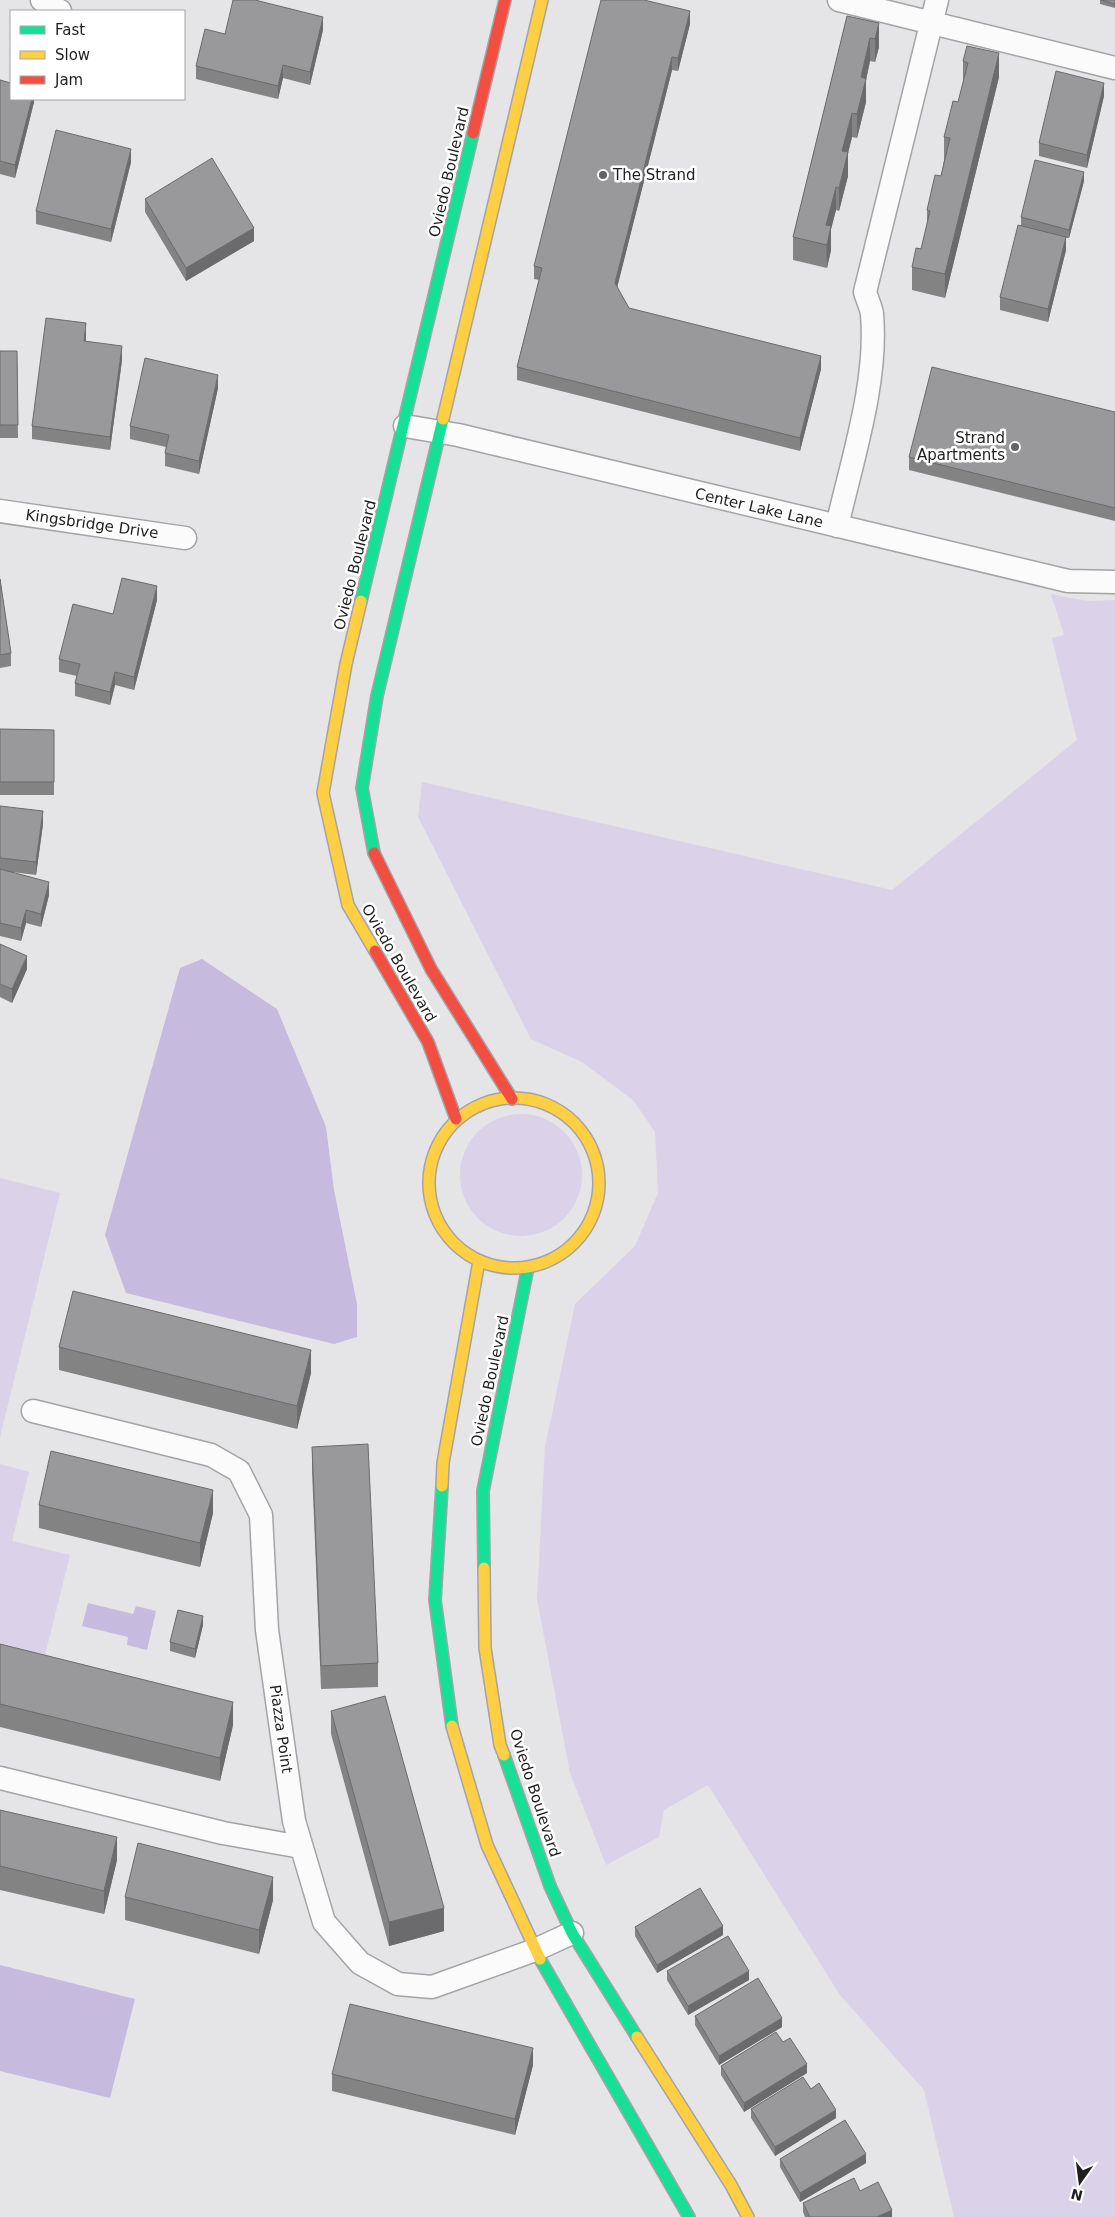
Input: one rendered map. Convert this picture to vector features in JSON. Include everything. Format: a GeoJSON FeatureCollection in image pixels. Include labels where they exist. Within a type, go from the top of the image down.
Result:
{"type":"FeatureCollection","features":[{"type":"Feature","properties":{"kind":"street"},"geometry":{"type":"LineString","coordinates":[[42,0],[58,10]]}},
{"type":"Feature","properties":{"kind":"street","name":"Oviedo Boulevard"},"geometry":{"type":"LineString","coordinates":[[456,1119],[428,1042],[348,905],[323,793],[346,664],[505,0]]}},
{"type":"Feature","properties":{"kind":"street","name":"Oviedo Boulevard"},"geometry":{"type":"LineString","coordinates":[[512,1099],[431,969],[375,858],[362,788],[377,696],[542,0]]}},
{"type":"Feature","properties":{"kind":"street"},"geometry":{"type":"LineString","coordinates":[[839,0],[1115,68]]}},
{"type":"Feature","properties":{"kind":"street"},"geometry":{"type":"LineString","coordinates":[[837,526],[864,411],[871,362],[872,312],[865,292],[937,0]]}},
{"type":"Feature","properties":{"kind":"street","name":"Center Lake Lane"},"geometry":{"type":"LineString","coordinates":[[404,426],[458,435],[1068,581],[1115,582]]}},
{"type":"Feature","properties":{"kind":"street","name":"Kingsbridge Drive"},"geometry":{"type":"LineString","coordinates":[[0,511],[185,538]]}},
{"type":"Feature","properties":{"kind":"street"},"geometry":{"type":"LineString","coordinates":[[523,1098],[557,1109],[584,1133],[598,1166],[598,1202],[584,1234],[557,1258],[523,1269],[487,1265],[456,1247],[435,1218],[427,1183],[435,1148],[456,1119],[487,1101],[512,1099],[523,1098]]}},
{"type":"Feature","properties":{"kind":"street","name":"Oviedo Boulevard"},"geometry":{"type":"LineString","coordinates":[[479,1261],[443,1464],[435,1600],[452,1729],[487,1845],[536,1950],[689,2217]]}},
{"type":"Feature","properties":{"kind":"street","name":"Oviedo Boulevard"},"geometry":{"type":"LineString","coordinates":[[528,1267],[483,1491],[486,1648],[500,1745],[550,1886],[572,1933],[726,2176],[748,2217]]}},
{"type":"Feature","properties":{"kind":"street","name":"Piazza Point"},"geometry":{"type":"LineString","coordinates":[[33,1411],[211,1454],[239,1471],[261,1515],[267,1630],[294,1822],[324,1922],[360,1963],[398,1984],[432,1987],[536,1950],[572,1933]]}},
{"type":"Feature","properties":{"kind":"street"},"geometry":{"type":"LineString","coordinates":[[0,1778],[223,1833],[301,1847]]}},
{"type":"Feature","properties":{"kind":"shaded area"},"geometry":{"type":"Polygon","coordinates":[[[1051,594],[1088,601],[1115,600],[1115,2217],[954,2217],[924,2090],[840,1995],[708,1785],[664,1810],[659,1837],[606,1865],[570,1773],[537,1599],[545,1447],[575,1304],[635,1246],[658,1193],[655,1132],[633,1100],[582,1062],[531,1039],[418,817],[422,782],[892,890],[1077,740],[1052,638],[1064,635],[1051,594]]]}},
{"type":"Feature","properties":{"kind":"shaded area"},"geometry":{"type":"Polygon","coordinates":[[[202,959],[277,1009],[326,1127],[334,1190],[357,1304],[357,1337],[334,1344],[126,1293],[105,1235],[180,968],[202,959]]]}},
{"type":"Feature","properties":{"kind":"shaded area"},"geometry":{"type":"Polygon","coordinates":[[[521,1114],[533,1115],[544,1119],[555,1124],[564,1132],[572,1141],[577,1152],[581,1163],[581,1187],[577,1198],[572,1209],[564,1218],[555,1226],[544,1231],[533,1235],[521,1236],[509,1235],[498,1231],[487,1226],[478,1218],[470,1209],[465,1198],[461,1187],[460,1175],[461,1163],[465,1152],[470,1141],[478,1132],[487,1124],[498,1119],[509,1115],[521,1114]]]}},
{"type":"Feature","properties":{"kind":"shaded area"},"geometry":{"type":"Polygon","coordinates":[[[0,1178],[60,1193],[0,1437],[0,1178]]]}},
{"type":"Feature","properties":{"kind":"shaded area"},"geometry":{"type":"Polygon","coordinates":[[[0,1464],[29,1472],[12,1541],[70,1555],[45,1655],[0,1643],[0,1464]]]}},
{"type":"Feature","properties":{"kind":"shaded area"},"geometry":{"type":"Polygon","coordinates":[[[88,1603],[133,1614],[136,1606],[156,1611],[147,1650],[127,1645],[128,1637],[82,1626],[88,1603]]]}},
{"type":"Feature","properties":{"kind":"shaded area"},"geometry":{"type":"Polygon","coordinates":[[[0,1965],[135,1999],[110,2098],[0,2071],[0,1965]]]}},
{"type":"Feature","properties":{"kind":"building"},"geometry":{"type":"Polygon","coordinates":[[[233,0],[255,0],[323,17],[310,72],[283,65],[278,86],[196,66],[205,29],[225,34],[233,0]]]}},
{"type":"Feature","properties":{"kind":"building","name":"The Strand"},"geometry":{"type":"Polygon","coordinates":[[[601,0],[644,0],[690,11],[678,58],[672,57],[615,283],[629,308],[821,356],[800,438],[517,367],[542,268],[534,266],[601,0]]]}},
{"type":"Feature","properties":{"kind":"building"},"geometry":{"type":"Polygon","coordinates":[[[1101,0],[1115,0],[1115,4],[1101,0]]]}},
{"type":"Feature","properties":{"kind":"building"},"geometry":{"type":"Polygon","coordinates":[[[847,16],[879,23],[875,39],[870,38],[861,77],[866,79],[857,114],[852,113],[842,151],[848,152],[839,188],[836,187],[826,225],[831,226],[827,245],[793,237],[847,16]]]}},
{"type":"Feature","properties":{"kind":"building"},"geometry":{"type":"Polygon","coordinates":[[[967,46],[999,53],[945,274],[912,267],[916,248],[921,249],[930,211],[927,210],[935,175],[941,176],[950,138],[944,137],[953,101],[958,102],[968,63],[963,61],[967,46]]]}},
{"type":"Feature","properties":{"kind":"building"},"geometry":{"type":"Polygon","coordinates":[[[1056,71],[1104,83],[1087,155],[1039,143],[1056,71]]]}},
{"type":"Feature","properties":{"kind":"building"},"geometry":{"type":"Polygon","coordinates":[[[0,80],[10,83],[10,100],[32,100],[15,165],[0,161],[0,80]]]}},
{"type":"Feature","properties":{"kind":"building"},"geometry":{"type":"Polygon","coordinates":[[[56,130],[131,149],[111,229],[36,211],[56,130]]]}},
{"type":"Feature","properties":{"kind":"building"},"geometry":{"type":"Polygon","coordinates":[[[212,158],[254,228],[186,268],[145,199],[212,158]]]}},
{"type":"Feature","properties":{"kind":"building"},"geometry":{"type":"Polygon","coordinates":[[[1035,160],[1084,172],[1069,230],[1021,217],[1035,160]]]}},
{"type":"Feature","properties":{"kind":"building"},"geometry":{"type":"Polygon","coordinates":[[[1018,225],[1066,237],[1048,309],[1000,297],[1018,225]]]}},
{"type":"Feature","properties":{"kind":"building"},"geometry":{"type":"Polygon","coordinates":[[[46,318],[86,323],[84,341],[122,346],[110,437],[32,426],[46,318]]]}},
{"type":"Feature","properties":{"kind":"building"},"geometry":{"type":"Polygon","coordinates":[[[0,351],[17,351],[18,425],[0,425],[0,351]]]}},
{"type":"Feature","properties":{"kind":"building"},"geometry":{"type":"Polygon","coordinates":[[[145,358],[218,375],[199,461],[165,453],[169,435],[130,426],[145,358]]]}},
{"type":"Feature","properties":{"kind":"building","name":"Strand Apartments"},"geometry":{"type":"Polygon","coordinates":[[[932,367],[1115,412],[1115,508],[909,457],[932,367]]]}},
{"type":"Feature","properties":{"kind":"building"},"geometry":{"type":"Polygon","coordinates":[[[122,578],[157,586],[134,677],[115,672],[110,692],[75,683],[80,664],[59,659],[73,604],[113,614],[122,578]]]}},
{"type":"Feature","properties":{"kind":"building"},"geometry":{"type":"Polygon","coordinates":[[[0,579],[11,653],[0,655],[0,579]]]}},
{"type":"Feature","properties":{"kind":"building"},"geometry":{"type":"Polygon","coordinates":[[[0,729],[54,730],[54,782],[0,782],[0,729]]]}},
{"type":"Feature","properties":{"kind":"building"},"geometry":{"type":"Polygon","coordinates":[[[0,806],[43,811],[36,862],[0,858],[0,806]]]}},
{"type":"Feature","properties":{"kind":"building"},"geometry":{"type":"Polygon","coordinates":[[[0,869],[49,882],[41,914],[26,910],[21,928],[0,923],[0,869]]]}},
{"type":"Feature","properties":{"kind":"building"},"geometry":{"type":"Polygon","coordinates":[[[0,944],[27,956],[12,989],[0,984],[0,944]]]}},
{"type":"Feature","properties":{"kind":"building"},"geometry":{"type":"Polygon","coordinates":[[[73,1291],[311,1350],[297,1406],[59,1347],[73,1291]]]}},
{"type":"Feature","properties":{"kind":"building"},"geometry":{"type":"Polygon","coordinates":[[[368,1444],[378,1663],[321,1666],[312,1447],[368,1444]]]}},
{"type":"Feature","properties":{"kind":"building"},"geometry":{"type":"Polygon","coordinates":[[[51,1451],[213,1490],[200,1543],[39,1505],[51,1451]]]}},
{"type":"Feature","properties":{"kind":"building"},"geometry":{"type":"Polygon","coordinates":[[[178,1610],[203,1616],[195,1649],[170,1642],[178,1610]]]}},
{"type":"Feature","properties":{"kind":"building"},"geometry":{"type":"Polygon","coordinates":[[[0,1644],[233,1702],[220,1758],[0,1704],[0,1644]]]}},
{"type":"Feature","properties":{"kind":"building"},"geometry":{"type":"Polygon","coordinates":[[[385,1696],[444,1908],[389,1922],[331,1711],[385,1696]]]}},
{"type":"Feature","properties":{"kind":"building"},"geometry":{"type":"Polygon","coordinates":[[[0,1810],[117,1837],[104,1891],[0,1866],[0,1810]]]}},
{"type":"Feature","properties":{"kind":"building"},"geometry":{"type":"Polygon","coordinates":[[[138,1843],[273,1877],[259,1930],[125,1897],[138,1843]]]}},
{"type":"Feature","properties":{"kind":"building"},"geometry":{"type":"Polygon","coordinates":[[[700,1888],[723,1926],[657,1965],[635,1927],[700,1888]]]}},
{"type":"Feature","properties":{"kind":"building"},"geometry":{"type":"Polygon","coordinates":[[[728,1936],[749,1971],[688,2006],[667,1971],[728,1936]]]}},
{"type":"Feature","properties":{"kind":"building"},"geometry":{"type":"Polygon","coordinates":[[[758,1978],[782,2018],[719,2056],[695,2016],[758,1978]]]}},
{"type":"Feature","properties":{"kind":"building"},"geometry":{"type":"Polygon","coordinates":[[[350,2004],[533,2048],[515,2119],[332,2074],[350,2004]]]}},
{"type":"Feature","properties":{"kind":"building"},"geometry":{"type":"Polygon","coordinates":[[[776,2032],[783,2042],[790,2038],[807,2064],[744,2103],[721,2066],[776,2032]]]}},
{"type":"Feature","properties":{"kind":"building"},"geometry":{"type":"Polygon","coordinates":[[[803,2077],[811,2089],[819,2083],[836,2110],[775,2147],[751,2109],[803,2077]]]}},
{"type":"Feature","properties":{"kind":"building"},"geometry":{"type":"Polygon","coordinates":[[[845,2120],[866,2154],[800,2193],[780,2159],[845,2120]]]}},
{"type":"Feature","properties":{"kind":"building"},"geometry":{"type":"Polygon","coordinates":[[[854,2178],[860,2191],[878,2182],[892,2210],[877,2217],[810,2217],[803,2203],[854,2178]]]}},
{"type":"Feature","properties":{"kind":"traffic: fast"},"geometry":{"type":"LineString","coordinates":[[361,601],[473,133]]}},
{"type":"Feature","properties":{"kind":"traffic: fast"},"geometry":{"type":"LineString","coordinates":[[374,853],[362,788],[377,696],[443,419]]}},
{"type":"Feature","properties":{"kind":"traffic: fast"},"geometry":{"type":"LineString","coordinates":[[484,1568],[483,1491],[528,1267]]}},
{"type":"Feature","properties":{"kind":"traffic: fast"},"geometry":{"type":"LineString","coordinates":[[442,1486],[435,1600],[452,1726]]}},
{"type":"Feature","properties":{"kind":"traffic: fast"},"geometry":{"type":"LineString","coordinates":[[504,1755],[550,1886],[572,1933],[637,2037]]}},
{"type":"Feature","properties":{"kind":"traffic: fast"},"geometry":{"type":"LineString","coordinates":[[540,1959],[689,2217]]}},
{"type":"Feature","properties":{"kind":"traffic: slow"},"geometry":{"type":"LineString","coordinates":[[443,419],[542,0]]}},
{"type":"Feature","properties":{"kind":"traffic: slow"},"geometry":{"type":"LineString","coordinates":[[361,601],[346,664],[323,793],[348,905],[375,951]]}},
{"type":"Feature","properties":{"kind":"traffic: slow"},"geometry":{"type":"LineString","coordinates":[[506,1098],[522,1098],[547,1104],[568,1117],[580,1129],[593,1150],[599,1183],[593,1216],[580,1237],[568,1249],[547,1262],[522,1268],[506,1268],[481,1262],[460,1249],[448,1237],[435,1216],[429,1191],[429,1175],[435,1150],[448,1129],[460,1117],[481,1104],[506,1098]]}},
{"type":"Feature","properties":{"kind":"traffic: slow"},"geometry":{"type":"LineString","coordinates":[[442,1486],[443,1463],[479,1261]]}},
{"type":"Feature","properties":{"kind":"traffic: slow"},"geometry":{"type":"LineString","coordinates":[[484,1568],[485,1648],[500,1745],[504,1755]]}},
{"type":"Feature","properties":{"kind":"traffic: slow"},"geometry":{"type":"LineString","coordinates":[[452,1726],[487,1845],[540,1959]]}},
{"type":"Feature","properties":{"kind":"traffic: slow"},"geometry":{"type":"LineString","coordinates":[[637,2037],[731,2185],[748,2217]]}},
{"type":"Feature","properties":{"kind":"traffic: jam"},"geometry":{"type":"LineString","coordinates":[[473,133],[505,0]]}},
{"type":"Feature","properties":{"kind":"traffic: jam"},"geometry":{"type":"LineString","coordinates":[[374,853],[431,969],[512,1099]]}},
{"type":"Feature","properties":{"kind":"traffic: jam"},"geometry":{"type":"LineString","coordinates":[[375,951],[428,1042],[456,1119]]}},
{"type":"Feature","properties":{"kind":"place","name":"The Strand"},"geometry":{"type":"Point","coordinates":[603,175]}},
{"type":"Feature","properties":{"kind":"place","name":"Strand Apartments"},"geometry":{"type":"Point","coordinates":[1015,447]}}]}
